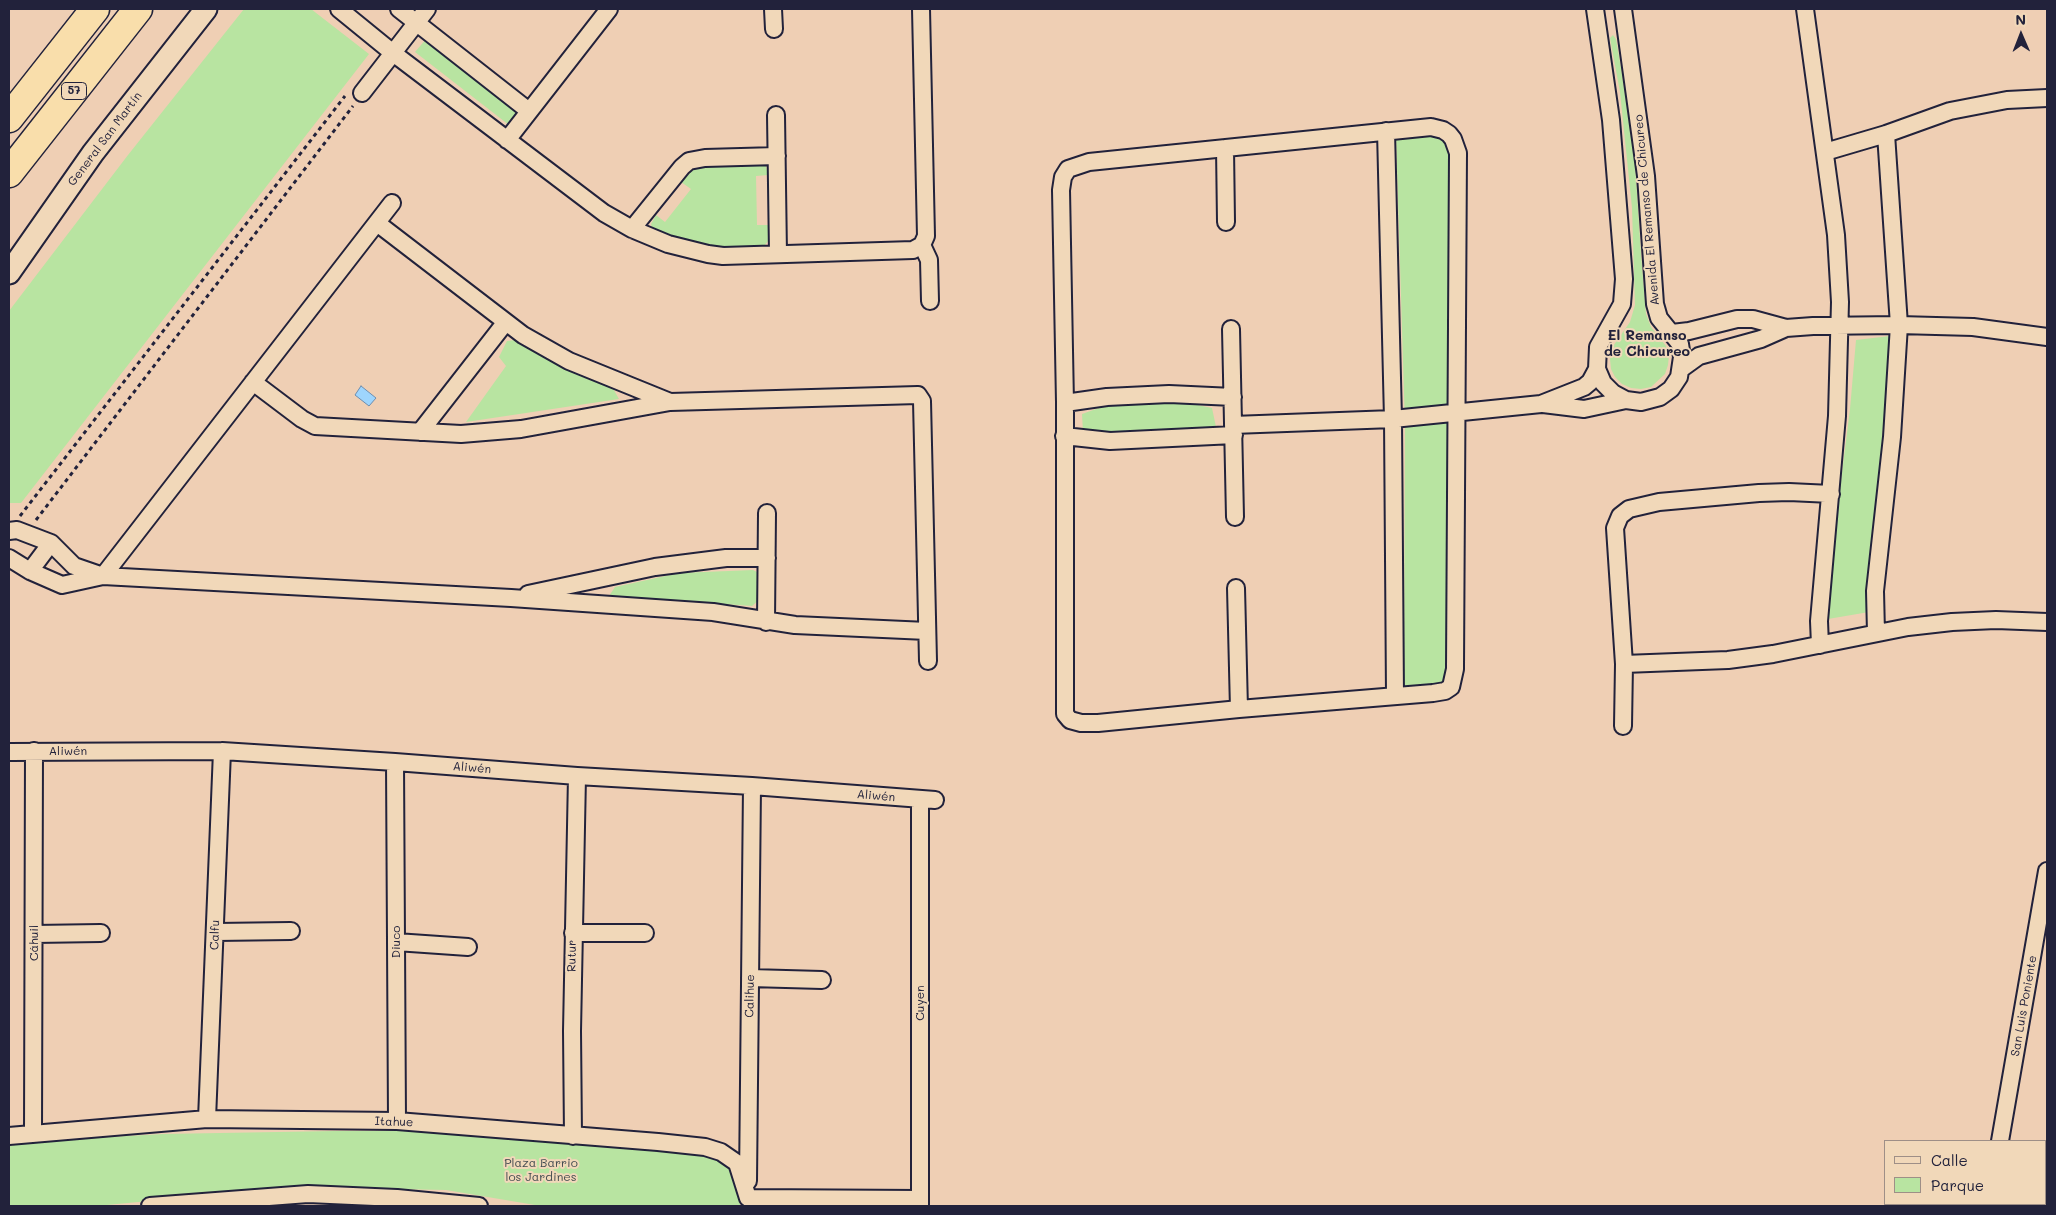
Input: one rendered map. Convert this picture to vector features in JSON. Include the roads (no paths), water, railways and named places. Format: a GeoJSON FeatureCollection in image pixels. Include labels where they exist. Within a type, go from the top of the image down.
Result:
{"type":"FeatureCollection","features":[{"type":"Feature","properties":{"kind":"highway"},"geometry":{"type":"LineString","coordinates":[[9,118],[95,9]]}},
{"type":"Feature","properties":{"kind":"highway","name":"57"},"geometry":{"type":"LineString","coordinates":[[9,173],[138,9]]}},
{"type":"Feature","properties":{"kind":"street","name":"General San Martín"},"geometry":{"type":"LineString","coordinates":[[9,273],[93,153],[206,9]]}},
{"type":"Feature","properties":{"kind":"street"},"geometry":{"type":"LineString","coordinates":[[339,9],[393,53],[604,213],[632,229],[668,244],[723,256],[913,250],[922,245],[926,236],[921,9]]}},
{"type":"Feature","properties":{"kind":"street"},"geometry":{"type":"LineString","coordinates":[[399,9],[529,111]]}},
{"type":"Feature","properties":{"kind":"street"},"geometry":{"type":"LineString","coordinates":[[355,93],[393,53],[426,9]]}},
{"type":"Feature","properties":{"kind":"street"},"geometry":{"type":"LineString","coordinates":[[507,140],[610,9]]}},
{"type":"Feature","properties":{"kind":"street"},"geometry":{"type":"LineString","coordinates":[[773,9],[774,28]]}},
{"type":"Feature","properties":{"kind":"street"},"geometry":{"type":"LineString","coordinates":[[1540,404],[1584,387],[1590,382],[1597,369],[1598,347],[1622,304],[1624,279],[1612,120],[1596,12],[1624,9]]}},
{"type":"Feature","properties":{"kind":"street","name":"Avenida El Remanso de Chicureo"},"geometry":{"type":"LineString","coordinates":[[1624,9],[1646,176],[1655,304],[1659,318],[1680,344],[1682,351],[1681,369]]}},
{"type":"Feature","properties":{"kind":"street"},"geometry":{"type":"LineString","coordinates":[[1805,9],[1836,235],[1840,302],[1837,416],[1818,621],[1820,645]]}},
{"type":"Feature","properties":{"kind":"street"},"geometry":{"type":"LineString","coordinates":[[1826,152],[1886,134],[1925,119],[1976,105],[2007,100],[2047,98]]}},
{"type":"Feature","properties":{"kind":"street"},"geometry":{"type":"LineString","coordinates":[[776,115],[778,254]]}},
{"type":"Feature","properties":{"kind":"street"},"geometry":{"type":"LineString","coordinates":[[1438,128],[1449,134],[1456,146],[1456,669],[1451,687],[1445,691],[1098,723],[1081,723],[1070,720],[1065,714],[1062,177],[1068,169],[1089,162],[1386,132],[1438,128]]}},
{"type":"Feature","properties":{"kind":"street"},"geometry":{"type":"LineString","coordinates":[[1386,132],[1393,419],[1395,696]]}},
{"type":"Feature","properties":{"kind":"street"},"geometry":{"type":"LineString","coordinates":[[1876,634],[1875,591],[1892,437],[1899,325],[1898,287],[1886,134]]}},
{"type":"Feature","properties":{"kind":"street"},"geometry":{"type":"LineString","coordinates":[[1225,148],[1226,222]]}},
{"type":"Feature","properties":{"kind":"street"},"geometry":{"type":"LineString","coordinates":[[632,229],[682,167],[689,161],[705,158],[777,156]]}},
{"type":"Feature","properties":{"kind":"street"},"geometry":{"type":"LineString","coordinates":[[103,576],[392,203]]}},
{"type":"Feature","properties":{"kind":"street"},"geometry":{"type":"LineString","coordinates":[[377,223],[506,323],[530,339],[569,361],[670,402]]}},
{"type":"Feature","properties":{"kind":"street"},"geometry":{"type":"LineString","coordinates":[[922,245],[929,260],[930,301]]}},
{"type":"Feature","properties":{"kind":"street"},"geometry":{"type":"LineString","coordinates":[[1672,333],[1689,331],[1737,319],[1753,319],[1786,328],[1899,325],[1973,328],[2047,338]]}},
{"type":"Feature","properties":{"kind":"street"},"geometry":{"type":"LineString","coordinates":[[420,432],[506,323]]}},
{"type":"Feature","properties":{"kind":"street"},"geometry":{"type":"LineString","coordinates":[[1597,369],[1607,388],[1619,398],[1648,402],[1660,397],[1675,383],[1681,369],[1700,356],[1761,339],[1786,328]]}},
{"type":"Feature","properties":{"kind":"street"},"geometry":{"type":"LineString","coordinates":[[1232,329],[1235,517]]}},
{"type":"Feature","properties":{"kind":"street"},"geometry":{"type":"LineString","coordinates":[[253,382],[316,426],[480,434],[521,430],[670,402],[915,395],[920,397],[922,401],[928,661]]}},
{"type":"Feature","properties":{"kind":"street"},"geometry":{"type":"LineString","coordinates":[[1064,403],[1107,397],[1169,394],[1233,397]]}},
{"type":"Feature","properties":{"kind":"street"},"geometry":{"type":"LineString","coordinates":[[1064,436],[1110,442],[1234,430],[1455,414],[1540,404],[1584,409],[1626,400]]}},
{"type":"Feature","properties":{"kind":"street"},"geometry":{"type":"LineString","coordinates":[[1623,726],[1624,664],[1615,528],[1617,521],[1625,512],[1659,502],[1701,498],[1789,492],[1831,494]]}},
{"type":"Feature","properties":{"kind":"street"},"geometry":{"type":"LineString","coordinates":[[766,622],[767,512]]}},
{"type":"Feature","properties":{"kind":"street"},"geometry":{"type":"LineString","coordinates":[[16,529],[51,543],[74,566],[103,576]]}},
{"type":"Feature","properties":{"kind":"street"},"geometry":{"type":"LineString","coordinates":[[30,571],[51,543]]}},
{"type":"Feature","properties":{"kind":"street"},"geometry":{"type":"LineString","coordinates":[[9,558],[30,571],[62,585],[103,576],[511,598],[713,612],[766,622],[795,625],[927,631]]}},
{"type":"Feature","properties":{"kind":"street"},"geometry":{"type":"LineString","coordinates":[[511,598],[655,567],[726,558],[767,558]]}},
{"type":"Feature","properties":{"kind":"street"},"geometry":{"type":"LineString","coordinates":[[1236,588],[1239,709]]}},
{"type":"Feature","properties":{"kind":"street"},"geometry":{"type":"LineString","coordinates":[[1624,664],[1728,660],[1820,645],[1908,626],[1996,620],[2047,622]]}},
{"type":"Feature","properties":{"kind":"street","name":"Cáhuil"},"geometry":{"type":"LineString","coordinates":[[33,1134],[34,751]]}},
{"type":"Feature","properties":{"kind":"street","name":"Aliwén"},"geometry":{"type":"LineString","coordinates":[[9,752],[222,751],[577,776],[752,786],[928,800]]}},
{"type":"Feature","properties":{"kind":"street","name":"Calfu"},"geometry":{"type":"LineString","coordinates":[[207,1119],[222,751]]}},
{"type":"Feature","properties":{"kind":"street","name":"Diuco"},"geometry":{"type":"LineString","coordinates":[[395,762],[397,1121]]}},
{"type":"Feature","properties":{"kind":"street","name":"Rutur"},"geometry":{"type":"LineString","coordinates":[[573,1136],[572,933],[577,776]]}},
{"type":"Feature","properties":{"kind":"street","name":"Calihue"},"geometry":{"type":"LineString","coordinates":[[747,1204],[752,786]]}},
{"type":"Feature","properties":{"kind":"street","name":"Cuyen"},"geometry":{"type":"LineString","coordinates":[[920,1203],[928,800]]}},
{"type":"Feature","properties":{"kind":"street","name":"San Luis Poniente"},"geometry":{"type":"LineString","coordinates":[[2000,1140],[2047,870]]}},
{"type":"Feature","properties":{"kind":"street"},"geometry":{"type":"LineString","coordinates":[[216,932],[291,931]]}},
{"type":"Feature","properties":{"kind":"street"},"geometry":{"type":"LineString","coordinates":[[34,934],[101,933]]}},
{"type":"Feature","properties":{"kind":"street"},"geometry":{"type":"LineString","coordinates":[[572,933],[645,934]]}},
{"type":"Feature","properties":{"kind":"street"},"geometry":{"type":"LineString","coordinates":[[396,942],[468,947]]}},
{"type":"Feature","properties":{"kind":"street"},"geometry":{"type":"LineString","coordinates":[[750,978],[822,980]]}},
{"type":"Feature","properties":{"kind":"street","name":"Itahue"},"geometry":{"type":"LineString","coordinates":[[9,1136],[207,1119],[397,1121],[705,1147],[721,1152],[738,1163],[747,1204]]}},
{"type":"Feature","properties":{"kind":"street"},"geometry":{"type":"LineString","coordinates":[[150,1206],[222,1204],[308,1194],[398,1202],[480,1206]]}},
{"type":"Feature","properties":{"kind":"street"},"geometry":{"type":"LineString","coordinates":[[747,1204],[920,1203]]}},
{"type":"Feature","properties":{"kind":"water"},"geometry":{"type":"Polygon","coordinates":[[[361,386],[376,398],[369,406],[355,395],[361,386]]]}},
{"type":"Feature","properties":{"kind":"district","name":"El Remanso de Chicureo"},"geometry":{"type":"Point","coordinates":[1647,344]}},
{"type":"Feature","properties":{"kind":"park label","name":"Plaza Barrio los Jardines"},"geometry":{"type":"Point","coordinates":[541,1170]}}]}
